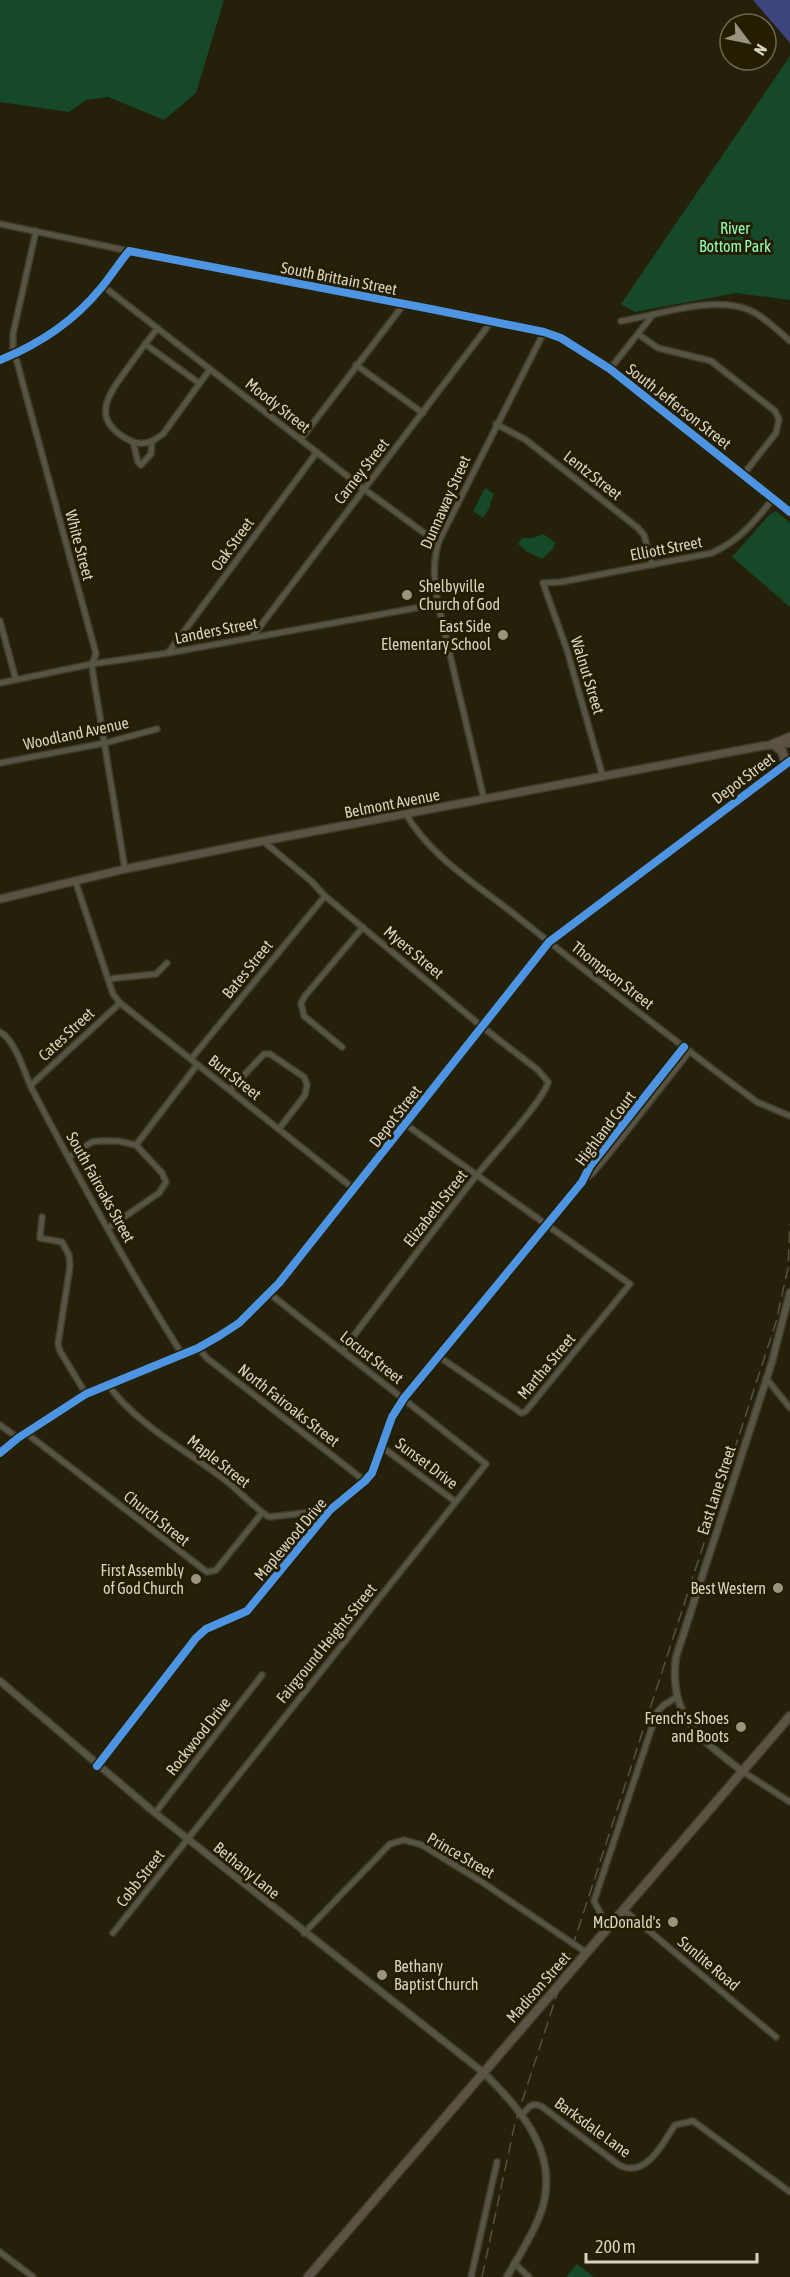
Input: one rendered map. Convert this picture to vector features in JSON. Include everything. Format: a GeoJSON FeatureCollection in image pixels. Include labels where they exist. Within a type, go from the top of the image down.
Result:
{"type":"FeatureCollection","features":[{"type":"Feature","properties":{"kind":"main road"},"geometry":{"type":"LineString","coordinates":[[0,360],[60,327],[79,313],[129,251]]}},
{"type":"Feature","properties":{"kind":"main road","name":"South Brittain Street"},"geometry":{"type":"LineString","coordinates":[[129,251],[544,332]]}},
{"type":"Feature","properties":{"kind":"main road","name":"South Jefferson Street"},"geometry":{"type":"LineString","coordinates":[[544,332],[576,346],[610,369],[790,513]]}},
{"type":"Feature","properties":{"kind":"main road"},"geometry":{"type":"LineString","coordinates":[[788,762],[782,751],[773,744],[790,737]]}},
{"type":"Feature","properties":{"kind":"main road","name":"Belmont Avenue"},"geometry":{"type":"LineString","coordinates":[[0,899],[75,880],[263,841],[773,744],[790,743]]}},
{"type":"Feature","properties":{"kind":"main road","name":"Depot Street"},"geometry":{"type":"LineString","coordinates":[[0,1453],[86,1394],[198,1348],[239,1323],[270,1294],[355,1190],[481,1026],[549,942],[788,762]]}},
{"type":"Feature","properties":{"kind":"main road","name":"Madison Street"},"geometry":{"type":"LineString","coordinates":[[308,2277],[790,1716]]}},
{"type":"Feature","properties":{"kind":"street","name":"South Brittain Street"},"geometry":{"type":"LineString","coordinates":[[0,225],[129,251]]}},
{"type":"Feature","properties":{"kind":"street","name":"White Street"},"geometry":{"type":"LineString","coordinates":[[36,231],[13,334],[14,354],[96,654],[92,664],[125,869]]}},
{"type":"Feature","properties":{"kind":"street","name":"Moody Street"},"geometry":{"type":"LineString","coordinates":[[103,286],[364,489],[427,535],[440,541]]}},
{"type":"Feature","properties":{"kind":"street"},"geometry":{"type":"LineString","coordinates":[[301,439],[404,304]]}},
{"type":"Feature","properties":{"kind":"street"},"geometry":{"type":"LineString","coordinates":[[621,321],[706,305],[731,304],[751,311],[790,341]]}},
{"type":"Feature","properties":{"kind":"street"},"geometry":{"type":"LineString","coordinates":[[610,369],[652,316]]}},
{"type":"Feature","properties":{"kind":"street","name":"Carney Street"},"geometry":{"type":"LineString","coordinates":[[252,637],[491,322]]}},
{"type":"Feature","properties":{"kind":"street"},"geometry":{"type":"LineString","coordinates":[[158,328],[109,392],[104,408],[108,423],[118,435],[133,442],[152,441],[163,434],[210,369]]}},
{"type":"Feature","properties":{"kind":"street","name":"Dunnaway Street"},"geometry":{"type":"LineString","coordinates":[[484,799],[438,604],[433,566],[440,541],[496,424],[544,332]]}},
{"type":"Feature","properties":{"kind":"street"},"geometry":{"type":"LineString","coordinates":[[638,334],[658,348],[711,361],[775,411],[779,419],[776,433],[743,475]]}},
{"type":"Feature","properties":{"kind":"street"},"geometry":{"type":"LineString","coordinates":[[145,344],[199,383]]}},
{"type":"Feature","properties":{"kind":"street"},"geometry":{"type":"LineString","coordinates":[[356,365],[423,413]]}},
{"type":"Feature","properties":{"kind":"street","name":"Lentz Street"},"geometry":{"type":"LineString","coordinates":[[496,424],[526,440],[638,528],[644,535],[652,565]]}},
{"type":"Feature","properties":{"kind":"street"},"geometry":{"type":"LineString","coordinates":[[133,442],[138,462],[141,465],[151,453],[152,441]]}},
{"type":"Feature","properties":{"kind":"street","name":"Oak Street"},"geometry":{"type":"LineString","coordinates":[[168,653],[317,452]]}},
{"type":"Feature","properties":{"kind":"street","name":"Elliott Street"},"geometry":{"type":"LineString","coordinates":[[543,583],[561,582],[712,553],[730,545],[747,530],[773,499]]}},
{"type":"Feature","properties":{"kind":"street","name":"Walnut Street"},"geometry":{"type":"LineString","coordinates":[[543,583],[567,650],[603,777]]}},
{"type":"Feature","properties":{"kind":"street","name":"Landers Street"},"geometry":{"type":"LineString","coordinates":[[0,683],[92,664],[168,653],[438,604]]}},
{"type":"Feature","properties":{"kind":"street"},"geometry":{"type":"LineString","coordinates":[[0,621],[16,680]]}},
{"type":"Feature","properties":{"kind":"street","name":"Woodland Avenue"},"geometry":{"type":"LineString","coordinates":[[0,763],[105,743],[157,729]]}},
{"type":"Feature","properties":{"kind":"street","name":"Thompson Street"},"geometry":{"type":"LineString","coordinates":[[406,814],[418,833],[441,856],[549,942],[689,1052],[757,1102],[790,1116]]}},
{"type":"Feature","properties":{"kind":"street","name":"Myers Street"},"geometry":{"type":"LineString","coordinates":[[263,841],[311,881],[325,896],[481,1026],[538,1070],[548,1082]]}},
{"type":"Feature","properties":{"kind":"street","name":"Burt Street"},"geometry":{"type":"LineString","coordinates":[[75,880],[113,994],[120,1003],[355,1190]]}},
{"type":"Feature","properties":{"kind":"street","name":"Bates Street"},"geometry":{"type":"LineString","coordinates":[[191,1059],[325,896]]}},
{"type":"Feature","properties":{"kind":"street"},"geometry":{"type":"LineString","coordinates":[[342,1047],[304,1016],[301,1003],[304,996],[363,927]]}},
{"type":"Feature","properties":{"kind":"street"},"geometry":{"type":"LineString","coordinates":[[108,980],[156,974],[167,963]]}},
{"type":"Feature","properties":{"kind":"street","name":"Cates Street"},"geometry":{"type":"LineString","coordinates":[[31,1085],[120,1003]]}},
{"type":"Feature","properties":{"kind":"street","name":"South Fairoaks Street"},"geometry":{"type":"LineString","coordinates":[[0,1032],[8,1037],[69,1157],[182,1354]]}},
{"type":"Feature","properties":{"kind":"street","name":"Highland Court"},"geometry":{"type":"LineString","coordinates":[[582,1182],[590,1166],[684,1047]]}},
{"type":"Feature","properties":{"kind":"street","name":"Highland Court"},"geometry":{"type":"LineString","coordinates":[[547,1224],[612,1150],[689,1052]]}},
{"type":"Feature","properties":{"kind":"street"},"geometry":{"type":"LineString","coordinates":[[230,1090],[264,1054],[270,1054],[303,1077],[307,1085],[305,1095],[279,1129]]}},
{"type":"Feature","properties":{"kind":"street"},"geometry":{"type":"LineString","coordinates":[[136,1144],[197,1065]]}},
{"type":"Feature","properties":{"kind":"street","name":"Elizabeth Street"},"geometry":{"type":"LineString","coordinates":[[343,1350],[477,1175],[547,1089],[548,1082]]}},
{"type":"Feature","properties":{"kind":"street"},"geometry":{"type":"LineString","coordinates":[[405,1124],[547,1224]]}},
{"type":"Feature","properties":{"kind":"street"},"geometry":{"type":"LineString","coordinates":[[69,1157],[92,1142],[136,1144],[162,1173],[166,1182],[159,1193],[108,1228]]}},
{"type":"Feature","properties":{"kind":"street"},"geometry":{"type":"LineString","coordinates":[[42,1217],[40,1238],[62,1242],[69,1255],[70,1266],[58,1344],[86,1394]]}},
{"type":"Feature","properties":{"kind":"street","name":"Martha Street"},"geometry":{"type":"LineString","coordinates":[[438,1356],[521,1413],[526,1411],[630,1284],[547,1224]]}},
{"type":"Feature","properties":{"kind":"street","name":"Maplewood Drive"},"geometry":{"type":"LineString","coordinates":[[98,1766],[196,1638],[206,1629],[247,1611],[330,1510],[366,1481],[372,1473],[395,1410],[547,1224]]}},
{"type":"Feature","properties":{"kind":"street","name":"East Lane Street"},"geometry":{"type":"LineString","coordinates":[[742,1771],[698,1734],[682,1713],[676,1697],[674,1672],[676,1656],[778,1341],[790,1292]]}},
{"type":"Feature","properties":{"kind":"street","name":"Locust Street"},"geometry":{"type":"LineString","coordinates":[[270,1294],[486,1464]]}},
{"type":"Feature","properties":{"kind":"street","name":"North Fairoaks Street"},"geometry":{"type":"LineString","coordinates":[[198,1348],[208,1359],[366,1481]]}},
{"type":"Feature","properties":{"kind":"street"},"geometry":{"type":"LineString","coordinates":[[766,1378],[790,1408]]}},
{"type":"Feature","properties":{"kind":"street","name":"Maple Street"},"geometry":{"type":"LineString","coordinates":[[108,1385],[119,1400],[136,1415],[230,1485],[262,1513]]}},
{"type":"Feature","properties":{"kind":"street","name":"Church Street"},"geometry":{"type":"LineString","coordinates":[[0,1425],[22,1436],[207,1572],[216,1570],[262,1513]]}},
{"type":"Feature","properties":{"kind":"street","name":"Sunset Drive"},"geometry":{"type":"LineString","coordinates":[[382,1447],[456,1502]]}},
{"type":"Feature","properties":{"kind":"street","name":"Fairground Heights Street"},"geometry":{"type":"LineString","coordinates":[[188,1839],[486,1464]]}},
{"type":"Feature","properties":{"kind":"street"},"geometry":{"type":"LineString","coordinates":[[262,1513],[269,1517],[330,1510]]}},
{"type":"Feature","properties":{"kind":"street","name":"Rockwood Drive"},"geometry":{"type":"LineString","coordinates":[[155,1813],[262,1675]]}},
{"type":"Feature","properties":{"kind":"street","name":"Bethany Lane"},"geometry":{"type":"LineString","coordinates":[[0,1681],[155,1813],[484,2073]]}},
{"type":"Feature","properties":{"kind":"street"},"geometry":{"type":"LineString","coordinates":[[608,1928],[594,1901],[657,1712],[676,1697]]}},
{"type":"Feature","properties":{"kind":"street"},"geometry":{"type":"LineString","coordinates":[[742,1771],[790,1802]]}},
{"type":"Feature","properties":{"kind":"street","name":"Cobb Street"},"geometry":{"type":"LineString","coordinates":[[113,1933],[188,1839]]}},
{"type":"Feature","properties":{"kind":"street","name":"Prince Street"},"geometry":{"type":"LineString","coordinates":[[304,1933],[390,1844],[404,1840],[422,1845],[479,1880],[588,1953]]}},
{"type":"Feature","properties":{"kind":"street","name":"Sunlite Road"},"geometry":{"type":"LineString","coordinates":[[624,1910],[776,2037]]}},
{"type":"Feature","properties":{"kind":"street"},"geometry":{"type":"LineString","coordinates":[[484,2073],[522,2115],[536,2136],[544,2159],[547,2184],[540,2215],[507,2277]]}},
{"type":"Feature","properties":{"kind":"street","name":"Barksdale Lane"},"geometry":{"type":"LineString","coordinates":[[522,2115],[530,2105],[541,2106],[628,2169],[634,2169],[647,2163],[675,2125],[693,2121],[790,2192]]}},
{"type":"Feature","properties":{"kind":"street"},"geometry":{"type":"LineString","coordinates":[[471,2277],[497,2162]]}},
{"type":"Feature","properties":{"kind":"street"},"geometry":{"type":"LineString","coordinates":[[0,2252],[33,2277]]}},
{"type":"Feature","properties":{"kind":"street"},"geometry":{"type":"LineString","coordinates":[[514,2264],[529,2277]]}},
{"type":"Feature","properties":{"kind":"green space"},"geometry":{"type":"Polygon","coordinates":[[[0,0],[224,0],[196,93],[164,120],[108,97],[86,100],[69,112],[0,102],[0,0]]]}},
{"type":"Feature","properties":{"kind":"green space","name":"River Bottom Park"},"geometry":{"type":"Polygon","coordinates":[[[790,56],[790,300],[736,293],[635,312],[621,304],[790,56]]]}},
{"type":"Feature","properties":{"kind":"green space"},"geometry":{"type":"Polygon","coordinates":[[[485,488],[494,494],[491,505],[483,518],[473,511],[485,488]]]}},
{"type":"Feature","properties":{"kind":"green space"},"geometry":{"type":"Polygon","coordinates":[[[776,511],[790,523],[790,607],[732,557],[770,514],[776,511]]]}},
{"type":"Feature","properties":{"kind":"green space"},"geometry":{"type":"Polygon","coordinates":[[[543,534],[555,542],[553,549],[542,559],[518,544],[522,538],[532,538],[543,534]]]}},
{"type":"Feature","properties":{"kind":"green space"},"geometry":{"type":"Polygon","coordinates":[[[577,2264],[594,2277],[566,2277],[577,2264]]]}},
{"type":"Feature","properties":{"kind":"water"},"geometry":{"type":"Polygon","coordinates":[[[753,0],[790,0],[790,43],[778,29],[778,12],[763,12],[753,0]]]}},
{"type":"Feature","properties":{"kind":"railway"},"geometry":{"type":"LineString","coordinates":[[482,2277],[515,2123],[776,1322],[788,1268],[790,1224]]}},
{"type":"Feature","properties":{"kind":"cycle path"},"geometry":{"type":"LineString","coordinates":[[0,360],[29,347],[68,321],[91,300],[129,251],[436,310],[544,332],[561,338],[610,369],[790,512]]}},
{"type":"Feature","properties":{"kind":"cycle path"},"geometry":{"type":"LineString","coordinates":[[0,1453],[18,1438],[86,1394],[198,1348],[239,1323],[279,1283],[549,942],[790,761]]}},
{"type":"Feature","properties":{"kind":"cycle path"},"geometry":{"type":"LineString","coordinates":[[97,1766],[196,1638],[206,1629],[247,1611],[330,1510],[372,1473],[392,1417],[404,1398],[582,1182],[590,1166],[684,1047]]}},
{"type":"Feature","properties":{"kind":"place","name":"Shelbyville Church of God"},"geometry":{"type":"Point","coordinates":[407,595]}},
{"type":"Feature","properties":{"kind":"place","name":"East Side Elementary School"},"geometry":{"type":"Point","coordinates":[503,635]}},
{"type":"Feature","properties":{"kind":"place","name":"First Assembly of God Church"},"geometry":{"type":"Point","coordinates":[196,1579]}},
{"type":"Feature","properties":{"kind":"place","name":"Best Western"},"geometry":{"type":"Point","coordinates":[778,1588]}},
{"type":"Feature","properties":{"kind":"place","name":"French's Shoes and Boots"},"geometry":{"type":"Point","coordinates":[741,1727]}},
{"type":"Feature","properties":{"kind":"place","name":"McDonald's"},"geometry":{"type":"Point","coordinates":[673,1922]}},
{"type":"Feature","properties":{"kind":"place","name":"Bethany Baptist Church"},"geometry":{"type":"Point","coordinates":[382,1975]}}]}
